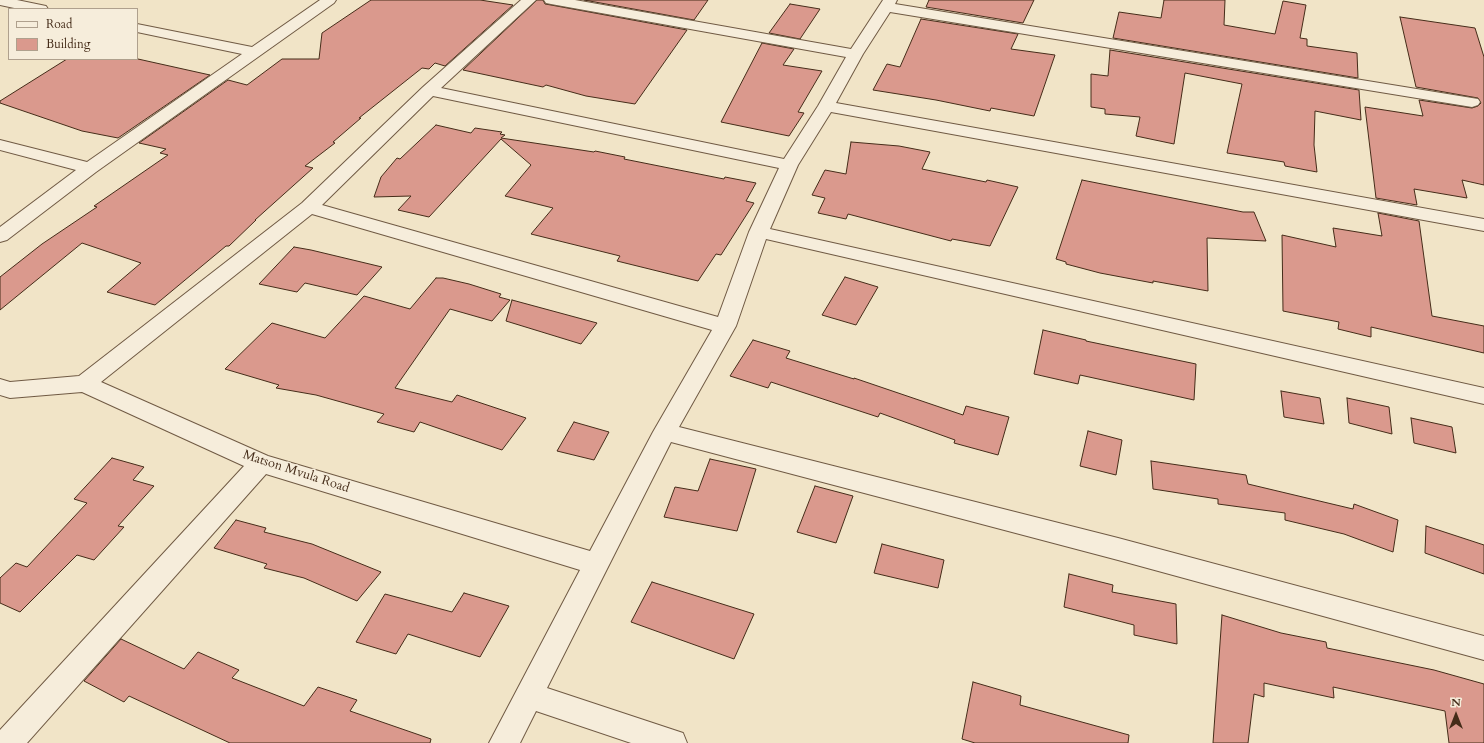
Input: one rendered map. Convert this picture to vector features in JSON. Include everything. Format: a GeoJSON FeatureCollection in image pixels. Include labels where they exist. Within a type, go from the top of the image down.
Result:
{"type":"FeatureCollection","features":[{"type":"Feature","properties":{"kind":"street"},"geometry":{"type":"LineString","coordinates":[[0,236],[90,168],[329,0]]}},
{"type":"Feature","properties":{"kind":"street"},"geometry":{"type":"LineString","coordinates":[[84,384],[309,207],[429,90],[529,0]]}},
{"type":"Feature","properties":{"kind":"street"},"geometry":{"type":"LineString","coordinates":[[551,0],[855,54]]}},
{"type":"Feature","properties":{"kind":"street"},"geometry":{"type":"LineString","coordinates":[[0,1],[36,8]]}},
{"type":"Feature","properties":{"kind":"street"},"geometry":{"type":"LineString","coordinates":[[504,743],[665,432],[725,326],[760,232],[789,165],[826,106],[855,54],[888,3],[1472,102]]}},
{"type":"Feature","properties":{"kind":"street"},"geometry":{"type":"LineString","coordinates":[[138,28],[255,52]]}},
{"type":"Feature","properties":{"kind":"street"},"geometry":{"type":"LineString","coordinates":[[429,90],[789,165]]}},
{"type":"Feature","properties":{"kind":"street"},"geometry":{"type":"LineString","coordinates":[[826,106],[1484,225]]}},
{"type":"Feature","properties":{"kind":"street"},"geometry":{"type":"LineString","coordinates":[[0,145],[90,168]]}},
{"type":"Feature","properties":{"kind":"street"},"geometry":{"type":"LineString","coordinates":[[309,207],[725,326]]}},
{"type":"Feature","properties":{"kind":"street"},"geometry":{"type":"LineString","coordinates":[[760,232],[1484,396]]}},
{"type":"Feature","properties":{"kind":"street","name":"Matson Mvula Road"},"geometry":{"type":"LineString","coordinates":[[3,392],[84,384],[261,463],[596,564]]}},
{"type":"Feature","properties":{"kind":"street"},"geometry":{"type":"LineString","coordinates":[[665,432],[1118,549],[1484,648]]}},
{"type":"Feature","properties":{"kind":"street"},"geometry":{"type":"LineString","coordinates":[[8,743],[261,463]]}},
{"type":"Feature","properties":{"kind":"street"},"geometry":{"type":"LineString","coordinates":[[530,695],[672,743]]}},
{"type":"Feature","properties":{"kind":"building"},"geometry":{"type":"Polygon","coordinates":[[[371,0],[480,0],[513,5],[445,66],[435,63],[429,69],[422,68],[359,118],[361,118],[333,142],[335,143],[305,166],[313,168],[255,220],[229,246],[226,246],[155,305],[107,292],[141,263],[82,243],[0,310],[0,277],[42,244],[97,207],[94,206],[168,155],[160,153],[166,149],[139,143],[228,80],[247,85],[282,59],[319,59],[322,33],[371,0]]]}},
{"type":"Feature","properties":{"kind":"building"},"geometry":{"type":"Polygon","coordinates":[[[537,0],[543,0],[545,4],[687,30],[635,104],[586,96],[546,85],[543,87],[463,70],[537,0]]]}},
{"type":"Feature","properties":{"kind":"building"},"geometry":{"type":"Polygon","coordinates":[[[584,0],[708,0],[694,20],[584,0]]]}},
{"type":"Feature","properties":{"kind":"building"},"geometry":{"type":"Polygon","coordinates":[[[929,0],[1034,0],[1023,23],[926,7],[929,0]]]}},
{"type":"Feature","properties":{"kind":"building"},"geometry":{"type":"Polygon","coordinates":[[[1164,0],[1225,0],[1224,25],[1275,34],[1283,1],[1306,5],[1300,38],[1307,39],[1307,46],[1357,53],[1358,78],[1113,38],[1119,12],[1161,18],[1164,0]]]}},
{"type":"Feature","properties":{"kind":"building"},"geometry":{"type":"Polygon","coordinates":[[[790,4],[820,9],[800,39],[769,33],[790,4]]]}},
{"type":"Feature","properties":{"kind":"building"},"geometry":{"type":"Polygon","coordinates":[[[1400,17],[1475,28],[1484,57],[1484,185],[1462,180],[1467,198],[1414,189],[1417,205],[1376,198],[1365,107],[1423,116],[1419,100],[1472,108],[1481,103],[1478,98],[1416,87],[1400,17]]]}},
{"type":"Feature","properties":{"kind":"building"},"geometry":{"type":"Polygon","coordinates":[[[921,19],[1018,34],[1011,49],[1055,55],[1034,116],[991,108],[990,111],[936,100],[873,90],[887,64],[900,67],[921,19]]]}},
{"type":"Feature","properties":{"kind":"building"},"geometry":{"type":"Polygon","coordinates":[[[762,43],[794,49],[783,65],[822,71],[798,112],[804,113],[789,136],[721,122],[762,43]]]}},
{"type":"Feature","properties":{"kind":"building"},"geometry":{"type":"Polygon","coordinates":[[[1110,50],[1359,90],[1361,120],[1315,111],[1314,145],[1317,172],[1285,166],[1284,162],[1227,153],[1242,84],[1185,73],[1174,144],[1136,136],[1140,117],[1105,114],[1105,109],[1091,107],[1091,74],[1108,76],[1110,50]]]}},
{"type":"Feature","properties":{"kind":"building"},"geometry":{"type":"Polygon","coordinates":[[[138,59],[210,75],[118,138],[82,131],[0,103],[0,101],[65,60],[138,59]]]}},
{"type":"Feature","properties":{"kind":"building"},"geometry":{"type":"Polygon","coordinates":[[[436,125],[471,133],[475,128],[502,132],[500,134],[505,135],[501,138],[595,151],[625,157],[624,159],[724,179],[725,177],[756,183],[746,201],[754,203],[721,255],[716,254],[698,281],[617,261],[620,256],[531,234],[553,208],[505,196],[531,165],[501,139],[429,217],[398,210],[411,196],[374,197],[381,177],[397,158],[400,159],[436,125]]]}},
{"type":"Feature","properties":{"kind":"building"},"geometry":{"type":"Polygon","coordinates":[[[851,142],[899,146],[930,152],[922,169],[1018,187],[990,246],[952,239],[951,241],[848,214],[846,219],[818,213],[825,198],[812,195],[825,170],[846,174],[851,142]]]}},
{"type":"Feature","properties":{"kind":"building"},"geometry":{"type":"Polygon","coordinates":[[[1082,180],[1243,212],[1254,212],[1266,241],[1207,238],[1208,291],[1100,273],[1066,264],[1066,262],[1056,259],[1082,180]]]}},
{"type":"Feature","properties":{"kind":"building"},"geometry":{"type":"Polygon","coordinates":[[[1378,213],[1419,221],[1432,316],[1484,326],[1484,353],[1371,327],[1371,337],[1338,329],[1339,322],[1283,311],[1282,235],[1336,247],[1333,228],[1382,236],[1378,213]]]}},
{"type":"Feature","properties":{"kind":"building"},"geometry":{"type":"Polygon","coordinates":[[[294,247],[382,267],[357,295],[305,283],[297,292],[259,284],[294,247]]]}},
{"type":"Feature","properties":{"kind":"building"},"geometry":{"type":"Polygon","coordinates":[[[845,277],[878,287],[856,325],[822,315],[845,277]]]}},
{"type":"Feature","properties":{"kind":"building"},"geometry":{"type":"Polygon","coordinates":[[[436,278],[443,278],[469,284],[501,294],[499,297],[510,300],[492,321],[450,309],[395,388],[452,402],[457,395],[526,418],[502,450],[420,422],[414,432],[377,422],[384,414],[316,395],[276,388],[279,385],[225,369],[272,323],[325,338],[364,296],[410,309],[436,278]]]}},
{"type":"Feature","properties":{"kind":"building"},"geometry":{"type":"Polygon","coordinates":[[[512,300],[597,323],[581,344],[506,321],[512,300]]]}},
{"type":"Feature","properties":{"kind":"building"},"geometry":{"type":"Polygon","coordinates":[[[1043,330],[1086,341],[1196,364],[1194,400],[1080,375],[1078,384],[1034,374],[1043,330]]]}},
{"type":"Feature","properties":{"kind":"building"},"geometry":{"type":"Polygon","coordinates":[[[753,340],[790,351],[786,358],[854,378],[963,415],[966,406],[1009,417],[998,455],[954,443],[955,440],[880,413],[878,417],[771,382],[768,388],[730,376],[753,340]]]}},
{"type":"Feature","properties":{"kind":"building"},"geometry":{"type":"Polygon","coordinates":[[[1281,391],[1320,398],[1324,424],[1284,417],[1281,391]]]}},
{"type":"Feature","properties":{"kind":"building"},"geometry":{"type":"Polygon","coordinates":[[[1347,398],[1389,407],[1392,434],[1349,423],[1347,398]]]}},
{"type":"Feature","properties":{"kind":"building"},"geometry":{"type":"Polygon","coordinates":[[[1411,418],[1452,427],[1456,453],[1414,443],[1411,418]]]}},
{"type":"Feature","properties":{"kind":"building"},"geometry":{"type":"Polygon","coordinates":[[[574,422],[609,432],[594,460],[557,451],[574,422]]]}},
{"type":"Feature","properties":{"kind":"building"},"geometry":{"type":"Polygon","coordinates":[[[1088,431],[1122,440],[1116,475],[1080,466],[1088,431]]]}},
{"type":"Feature","properties":{"kind":"building"},"geometry":{"type":"Polygon","coordinates":[[[112,458],[144,467],[133,480],[154,486],[118,526],[124,527],[94,560],[77,555],[20,612],[0,603],[0,578],[16,563],[27,567],[87,503],[74,499],[112,458]]]}},
{"type":"Feature","properties":{"kind":"building"},"geometry":{"type":"Polygon","coordinates":[[[710,459],[756,469],[737,531],[664,517],[675,487],[698,491],[710,459]]]}},
{"type":"Feature","properties":{"kind":"building"},"geometry":{"type":"Polygon","coordinates":[[[1151,461],[1246,475],[1248,484],[1353,509],[1354,504],[1398,520],[1393,552],[1344,534],[1285,520],[1285,513],[1218,504],[1218,499],[1153,489],[1151,461]]]}},
{"type":"Feature","properties":{"kind":"building"},"geometry":{"type":"Polygon","coordinates":[[[815,486],[853,496],[836,543],[797,532],[815,486]]]}},
{"type":"Feature","properties":{"kind":"building"},"geometry":{"type":"Polygon","coordinates":[[[236,520],[266,528],[264,532],[312,544],[381,572],[357,601],[304,578],[264,568],[267,564],[214,548],[236,520]]]}},
{"type":"Feature","properties":{"kind":"building"},"geometry":{"type":"Polygon","coordinates":[[[1426,526],[1484,545],[1484,574],[1425,553],[1426,526]]]}},
{"type":"Feature","properties":{"kind":"building"},"geometry":{"type":"Polygon","coordinates":[[[882,544],[944,560],[938,588],[874,573],[882,544]]]}},
{"type":"Feature","properties":{"kind":"building"},"geometry":{"type":"Polygon","coordinates":[[[1069,574],[1113,585],[1112,592],[1176,604],[1177,644],[1134,635],[1134,625],[1064,607],[1069,574]]]}},
{"type":"Feature","properties":{"kind":"building"},"geometry":{"type":"Polygon","coordinates":[[[652,582],[754,614],[734,659],[631,622],[652,582]]]}},
{"type":"Feature","properties":{"kind":"building"},"geometry":{"type":"Polygon","coordinates":[[[464,593],[509,606],[480,657],[408,634],[396,654],[356,642],[385,594],[452,612],[464,593]]]}},
{"type":"Feature","properties":{"kind":"building"},"geometry":{"type":"Polygon","coordinates":[[[1222,615],[1281,633],[1326,642],[1327,648],[1434,670],[1484,684],[1484,743],[1449,743],[1445,711],[1333,687],[1334,698],[1264,683],[1264,697],[1254,694],[1248,743],[1213,743],[1222,615]]]}},
{"type":"Feature","properties":{"kind":"building"},"geometry":{"type":"Polygon","coordinates":[[[121,639],[184,669],[198,652],[239,670],[232,678],[304,706],[318,687],[357,700],[350,711],[431,739],[430,743],[230,743],[129,696],[124,702],[84,681],[121,639]]]}},
{"type":"Feature","properties":{"kind":"building"},"geometry":{"type":"Polygon","coordinates":[[[973,682],[1021,696],[1020,705],[1129,735],[1128,743],[975,743],[962,739],[973,682]]]}}]}
